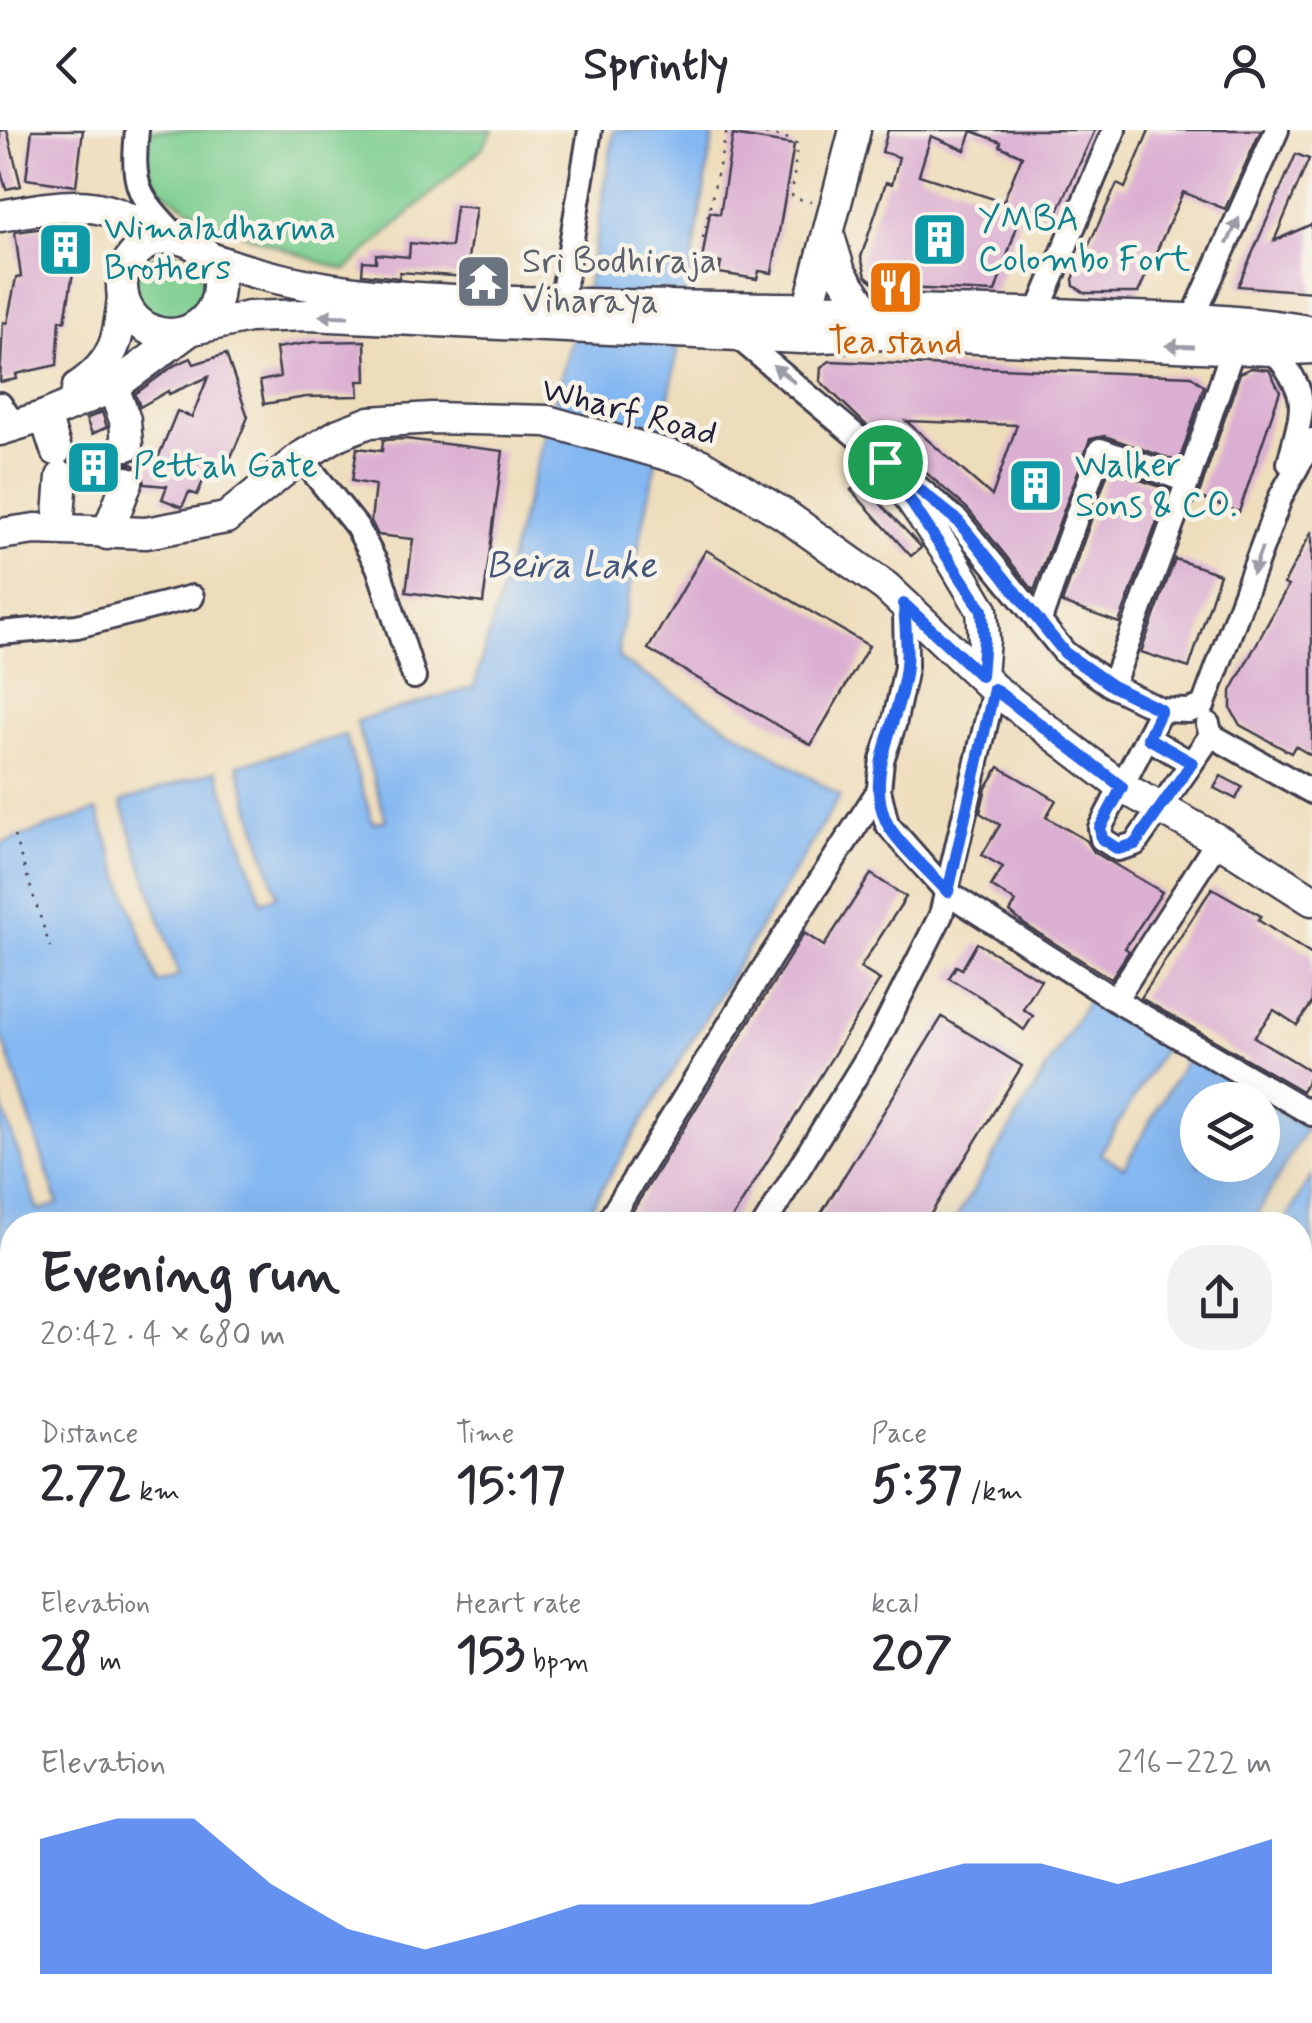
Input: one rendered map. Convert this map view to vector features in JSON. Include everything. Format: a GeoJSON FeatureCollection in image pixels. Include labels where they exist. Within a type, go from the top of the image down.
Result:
{"type":"FeatureCollection","features":[{"type":"Feature","properties":{"kind":"main road"},"geometry":{"type":"LineString","coordinates":[[805,324],[856,130]]}},
{"type":"Feature","properties":{"kind":"main road"},"geometry":{"type":"LineString","coordinates":[[0,216],[90,206],[132,218],[168,239],[190,242],[210,258],[243,271],[341,291],[695,320],[768,309],[805,324],[880,334],[1232,348],[1312,332]]}},
{"type":"Feature","properties":{"kind":"main road"},"geometry":{"type":"LineString","coordinates":[[833,222],[840,272],[865,308]]}},
{"type":"Feature","properties":{"kind":"main road"},"geometry":{"type":"LineString","coordinates":[[768,309],[790,290],[833,222]]}},
{"type":"Feature","properties":{"kind":"main road"},"geometry":{"type":"LineString","coordinates":[[74,404],[78,387],[99,373],[107,362],[120,323],[122,278],[128,262],[140,248],[168,239]]}},
{"type":"Feature","properties":{"kind":"main road"},"geometry":{"type":"LineString","coordinates":[[5,420],[46,416],[113,387],[206,320],[219,290],[210,258]]}},
{"type":"Feature","properties":{"kind":"main road"},"geometry":{"type":"LineString","coordinates":[[122,296],[136,321],[148,329],[175,334],[275,315],[568,311]]}},
{"type":"Feature","properties":{"kind":"main road"},"geometry":{"type":"LineString","coordinates":[[695,320],[734,334],[805,324],[865,308],[1192,320],[1312,348]]}},
{"type":"Feature","properties":{"kind":"main road"},"geometry":{"type":"LineString","coordinates":[[1275,338],[1312,318]]}},
{"type":"Feature","properties":{"kind":"main road"},"geometry":{"type":"LineString","coordinates":[[113,387],[125,420],[127,445]]}},
{"type":"Feature","properties":{"kind":"main road"},"geometry":{"type":"LineString","coordinates":[[46,416],[59,463],[58,529]]}},
{"type":"Feature","properties":{"kind":"main road","name":"Wharf Road"},"geometry":{"type":"LineString","coordinates":[[0,534],[58,529],[107,534],[166,531],[226,518],[301,457],[339,434],[370,422],[432,418],[547,421],[700,464],[782,512],[886,587],[988,683],[1122,787],[1218,840],[1312,900]]}},
{"type":"Feature","properties":{"kind":"main road"},"geometry":{"type":"LineString","coordinates":[[885,462],[982,610],[988,683]]}},
{"type":"Feature","properties":{"kind":"main road"},"geometry":{"type":"LineString","coordinates":[[107,534],[127,482]]}},
{"type":"Feature","properties":{"kind":"street"},"geometry":{"type":"LineString","coordinates":[[137,130],[137,188],[168,239]]}},
{"type":"Feature","properties":{"kind":"street"},"geometry":{"type":"LineString","coordinates":[[568,311],[590,130]]}},
{"type":"Feature","properties":{"kind":"street"},"geometry":{"type":"LineString","coordinates":[[1037,314],[1114,130]]}},
{"type":"Feature","properties":{"kind":"street"},"geometry":{"type":"LineString","coordinates":[[1192,320],[1277,130]]}},
{"type":"Feature","properties":{"kind":"street"},"geometry":{"type":"LineString","coordinates":[[734,334],[958,521],[1065,653],[1112,686],[1161,710],[1189,711],[1203,706]]}},
{"type":"Feature","properties":{"kind":"street"},"geometry":{"type":"LineString","coordinates":[[1275,338],[1298,380],[1304,405],[1281,496],[1203,706],[1211,735],[1312,792]]}},
{"type":"Feature","properties":{"kind":"street"},"geometry":{"type":"LineString","coordinates":[[1112,686],[1188,481],[1232,348]]}},
{"type":"Feature","properties":{"kind":"street"},"geometry":{"type":"LineString","coordinates":[[1281,496],[1312,440]]}},
{"type":"Feature","properties":{"kind":"street"},"geometry":{"type":"LineString","coordinates":[[1040,620],[1100,450],[1188,481]]}},
{"type":"Feature","properties":{"kind":"street"},"geometry":{"type":"LineString","coordinates":[[301,457],[357,526],[378,567],[414,678]]}},
{"type":"Feature","properties":{"kind":"street"},"geometry":{"type":"LineString","coordinates":[[0,632],[78,626],[192,597]]}},
{"type":"Feature","properties":{"kind":"street"},"geometry":{"type":"LineString","coordinates":[[904,604],[906,666],[882,760],[879,790],[888,824],[948,892],[1116,1000],[1312,1114]]}},
{"type":"Feature","properties":{"kind":"street"},"geometry":{"type":"LineString","coordinates":[[772,1212],[878,1040],[941,915],[988,683]]}},
{"type":"Feature","properties":{"kind":"street"},"geometry":{"type":"LineString","coordinates":[[1161,710],[1100,828],[1102,839],[1118,849],[1135,844],[1211,735]]}},
{"type":"Feature","properties":{"kind":"street"},"geometry":{"type":"LineString","coordinates":[[1148,738],[1192,763]]}},
{"type":"Feature","properties":{"kind":"street"},"geometry":{"type":"LineString","coordinates":[[614,1212],[772,954],[879,790]]}},
{"type":"Feature","properties":{"kind":"street"},"geometry":{"type":"LineString","coordinates":[[1116,1000],[1218,840]]}},
{"type":"Feature","properties":{"kind":"path"},"geometry":{"type":"LineString","coordinates":[[703,238],[727,130]]}},
{"type":"Feature","properties":{"kind":"path"},"geometry":{"type":"LineString","coordinates":[[734,130],[784,137],[797,144],[792,197],[833,222]]}},
{"type":"Feature","properties":{"kind":"path"},"geometry":{"type":"LineString","coordinates":[[14,836],[50,947]]}},
{"type":"Feature","properties":{"kind":"green space"},"geometry":{"type":"Polygon","coordinates":[[[149,130],[493,130],[482,148],[346,270],[216,222],[170,196],[150,171],[149,130]]]}},
{"type":"Feature","properties":{"kind":"green space"},"geometry":{"type":"Polygon","coordinates":[[[169,252],[194,262],[204,287],[194,312],[169,322],[144,312],[134,287],[144,262],[169,252]]]}},
{"type":"Feature","properties":{"kind":"water","name":"Beira Lake"},"geometry":{"type":"Polygon","coordinates":[[[614,130],[714,130],[673,377],[619,659],[840,796],[588,1212],[0,1212],[0,1100],[38,1211],[58,1204],[0,1030],[0,844],[97,810],[158,983],[179,976],[121,802],[217,770],[262,902],[277,895],[238,765],[345,735],[373,823],[386,820],[356,721],[474,687],[591,270],[614,130]]]}},
{"type":"Feature","properties":{"kind":"water"},"geometry":{"type":"Polygon","coordinates":[[[1092,994],[1168,1042],[1100,1154],[1124,1167],[1189,1054],[1233,1082],[1180,1082],[1180,1182],[1275,1182],[1258,1212],[960,1212],[1092,994]]]}},
{"type":"Feature","properties":{"kind":"water"},"geometry":{"type":"Polygon","coordinates":[[[1280,1112],[1306,1128],[1280,1174],[1280,1112]]]}},
{"type":"Feature","properties":{"kind":"water"},"geometry":{"type":"Polygon","coordinates":[[[1312,1175],[1312,1212],[1291,1212],[1312,1175]]]}},
{"type":"Feature","properties":{"kind":"building"},"geometry":{"type":"Polygon","coordinates":[[[0,130],[7,130],[21,186],[6,189],[0,168],[0,130]]]}},
{"type":"Feature","properties":{"kind":"building"},"geometry":{"type":"Polygon","coordinates":[[[32,130],[83,130],[76,186],[26,179],[32,130]]]}},
{"type":"Feature","properties":{"kind":"building","name":"YMBA Colombo Fort"},"geometry":{"type":"Polygon","coordinates":[[[888,130],[1095,130],[1055,218],[1024,205],[995,292],[880,287],[866,276],[861,257],[886,182],[892,184],[899,157],[882,152],[888,130]],[[972,131],[965,150],[931,136],[919,175],[1003,202],[1022,156],[1000,146],[1001,142],[972,131]]]}},
{"type":"Feature","properties":{"kind":"building"},"geometry":{"type":"Polygon","coordinates":[[[1149,130],[1261,130],[1225,209],[1183,192],[1138,293],[1085,293],[1074,286],[1073,279],[1117,184],[1125,188],[1149,130]]]}},
{"type":"Feature","properties":{"kind":"building"},"geometry":{"type":"Polygon","coordinates":[[[733,135],[794,145],[772,273],[759,271],[757,279],[719,273],[721,263],[702,260],[710,212],[720,214],[733,135]]]}},
{"type":"Feature","properties":{"kind":"building"},"geometry":{"type":"Polygon","coordinates":[[[1296,154],[1309,159],[1274,241],[1312,224],[1312,292],[1238,286],[1296,154]]]}},
{"type":"Feature","properties":{"kind":"building"},"geometry":{"type":"Polygon","coordinates":[[[456,206],[476,208],[465,277],[400,272],[399,278],[362,274],[363,261],[376,262],[376,254],[409,257],[410,243],[451,247],[456,206]]]}},
{"type":"Feature","properties":{"kind":"building"},"geometry":{"type":"Polygon","coordinates":[[[67,225],[79,236],[65,321],[60,320],[57,365],[16,374],[17,379],[0,382],[3,322],[7,323],[16,278],[21,277],[15,232],[67,225]]]}},
{"type":"Feature","properties":{"kind":"building"},"geometry":{"type":"Polygon","coordinates":[[[365,341],[366,381],[358,381],[359,396],[306,397],[264,404],[260,381],[280,377],[276,348],[314,342],[365,341]]]}},
{"type":"Feature","properties":{"kind":"building"},"geometry":{"type":"Polygon","coordinates":[[[226,354],[248,417],[226,469],[211,463],[197,495],[189,492],[182,507],[162,499],[167,486],[145,484],[142,471],[133,464],[116,467],[107,481],[81,478],[71,461],[74,449],[108,446],[120,462],[129,463],[143,455],[156,463],[177,411],[192,417],[208,377],[169,394],[168,391],[140,407],[135,394],[175,365],[191,358],[194,364],[226,354]]]}},
{"type":"Feature","properties":{"kind":"building"},"geometry":{"type":"Polygon","coordinates":[[[830,361],[1191,376],[1204,386],[1179,462],[1105,436],[1090,439],[1034,591],[968,509],[820,381],[821,367],[830,361]],[[906,421],[992,496],[1017,425],[906,421]]]}},
{"type":"Feature","properties":{"kind":"building"},"geometry":{"type":"Polygon","coordinates":[[[1251,368],[1269,370],[1280,391],[1239,512],[1198,497],[1240,373],[1251,368]]]}},
{"type":"Feature","properties":{"kind":"building"},"geometry":{"type":"Polygon","coordinates":[[[102,412],[107,427],[92,434],[86,419],[102,412]]]}},
{"type":"Feature","properties":{"kind":"building"},"geometry":{"type":"Polygon","coordinates":[[[405,439],[503,451],[483,603],[406,592],[413,539],[378,535],[371,521],[375,485],[352,481],[357,448],[382,451],[383,440],[405,439]]]}},
{"type":"Feature","properties":{"kind":"building"},"geometry":{"type":"Polygon","coordinates":[[[1109,469],[1169,490],[1119,623],[1062,603],[1109,469]]]}},
{"type":"Feature","properties":{"kind":"building"},"geometry":{"type":"Polygon","coordinates":[[[860,482],[921,547],[911,556],[851,490],[860,482]]]}},
{"type":"Feature","properties":{"kind":"building"},"geometry":{"type":"Polygon","coordinates":[[[1312,531],[1312,756],[1295,746],[1291,753],[1240,725],[1231,709],[1231,691],[1288,586],[1284,584],[1312,531]]]}},
{"type":"Feature","properties":{"kind":"building"},"geometry":{"type":"Polygon","coordinates":[[[706,550],[869,646],[811,745],[648,649],[706,550]]]}},
{"type":"Feature","properties":{"kind":"building"},"geometry":{"type":"Polygon","coordinates":[[[1175,559],[1220,574],[1189,668],[1141,652],[1175,559]]]}},
{"type":"Feature","properties":{"kind":"building"},"geometry":{"type":"Polygon","coordinates":[[[999,767],[1056,800],[1046,817],[1087,841],[1094,852],[1162,892],[1125,948],[1129,951],[1111,979],[1024,924],[1010,912],[1016,902],[991,886],[1003,867],[982,855],[1000,825],[980,813],[986,788],[999,767]]]}},
{"type":"Feature","properties":{"kind":"building"},"geometry":{"type":"Polygon","coordinates":[[[1221,776],[1242,787],[1236,799],[1214,788],[1221,776]]]}},
{"type":"Feature","properties":{"kind":"building"},"geometry":{"type":"Polygon","coordinates":[[[871,874],[906,897],[860,968],[880,980],[736,1212],[632,1212],[804,933],[824,946],[871,874]]]}},
{"type":"Feature","properties":{"kind":"building"},"geometry":{"type":"Polygon","coordinates":[[[1212,888],[1261,916],[1258,920],[1312,955],[1312,1003],[1297,1025],[1274,1010],[1254,1037],[1312,1072],[1302,1091],[1141,998],[1212,888]]]}},
{"type":"Feature","properties":{"kind":"building"},"geometry":{"type":"Polygon","coordinates":[[[977,943],[1041,980],[1023,1009],[1033,1016],[1024,1030],[949,978],[956,966],[962,969],[977,943]]]}},
{"type":"Feature","properties":{"kind":"building"},"geometry":{"type":"Polygon","coordinates":[[[942,1017],[1022,1066],[932,1212],[822,1212],[942,1017]]]}},
{"type":"Feature","properties":{"kind":"place","name":"YMBA Colombo Fort"},"geometry":{"type":"Point","coordinates":[939,240]}},
{"type":"Feature","properties":{"kind":"place","name":"Wimaladharma Brothers"},"geometry":{"type":"Point","coordinates":[65,249]}},
{"type":"Feature","properties":{"kind":"place","name":"Sri Bodhiraja Viharaya"},"geometry":{"type":"Point","coordinates":[483,282]}},
{"type":"Feature","properties":{"kind":"place","name":"Tea stand"},"geometry":{"type":"Point","coordinates":[895,287]}},
{"type":"Feature","properties":{"kind":"place","name":"Pettah Gate"},"geometry":{"type":"Point","coordinates":[94,467]}},
{"type":"Feature","properties":{"kind":"place","name":"Walker Sons & CO."},"geometry":{"type":"Point","coordinates":[1036,486]}},
{"type":"Feature","properties":{"kind":"route"},"geometry":{"type":"LineString","coordinates":[[885,462],[958,521],[1065,653],[1112,686],[1161,710],[1148,738],[1192,763],[1135,844],[1118,849],[1102,839],[1100,828],[1122,787],[994,689],[948,892],[888,824],[879,790],[882,760],[906,666],[904,604],[981,676],[984,639],[982,610],[885,462]]}}]}
